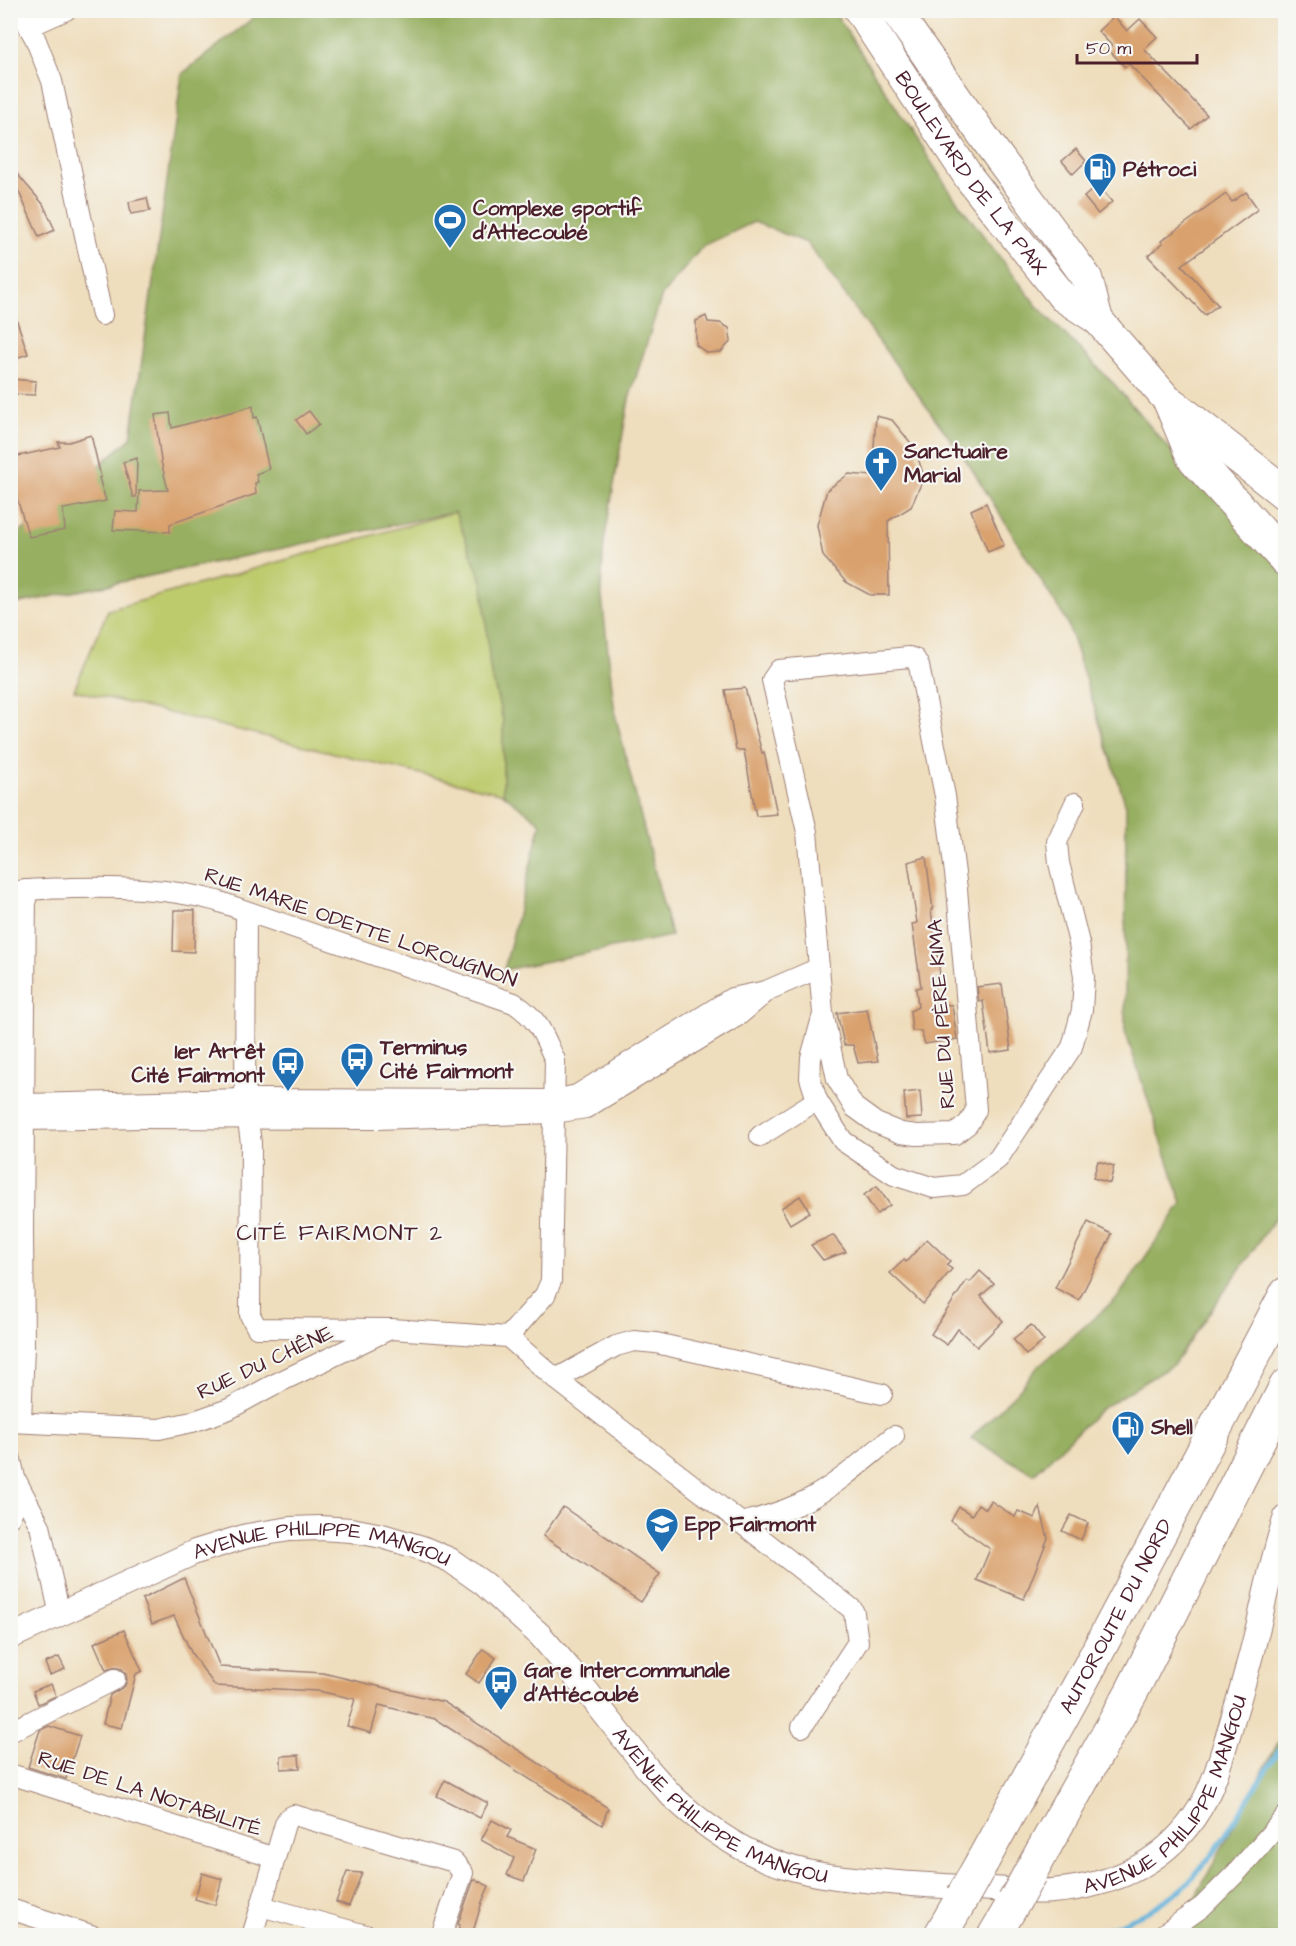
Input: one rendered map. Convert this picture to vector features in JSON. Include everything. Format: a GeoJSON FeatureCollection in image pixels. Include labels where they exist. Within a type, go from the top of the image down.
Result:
{"type":"FeatureCollection","features":[{"type":"Feature","properties":{"kind":"highway"},"geometry":{"type":"LineString","coordinates":[[1171,404],[1286,494]]}},
{"type":"Feature","properties":{"kind":"highway"},"geometry":{"type":"LineString","coordinates":[[1171,404],[1286,526]]}},
{"type":"Feature","properties":{"kind":"highway"},"geometry":{"type":"LineString","coordinates":[[1171,404],[1193,457],[1286,560]]}},
{"type":"Feature","properties":{"kind":"highway","name":"AUTOROUTE DU NORD"},"geometry":{"type":"LineString","coordinates":[[940,1935],[1091,1664],[1286,1294]]}},
{"type":"Feature","properties":{"kind":"highway"},"geometry":{"type":"LineString","coordinates":[[994,1935],[1132,1692],[1286,1386]]}},
{"type":"Feature","properties":{"kind":"main road","name":"BOULEVARD DE LA PAIX"},"geometry":{"type":"LineString","coordinates":[[859,10],[970,179],[1063,297],[1098,320],[1171,404]]}},
{"type":"Feature","properties":{"kind":"main road","name":"BOULEVARD DE LA PAIX"},"geometry":{"type":"LineString","coordinates":[[894,10],[1087,278],[1098,320]]}},
{"type":"Feature","properties":{"kind":"street"},"geometry":{"type":"LineString","coordinates":[[66,10],[24,19],[52,81],[102,315]]}},
{"type":"Feature","properties":{"kind":"street","name":"RUE DU PÈRE KIMA"},"geometry":{"type":"LineString","coordinates":[[909,657],[915,659],[921,677],[945,796],[957,889],[976,1110],[968,1124],[955,1134],[901,1133],[876,1123],[854,1107],[837,1079],[823,1013],[819,968],[807,832],[772,680],[779,670],[909,657]]}},
{"type":"Feature","properties":{"kind":"street"},"geometry":{"type":"LineString","coordinates":[[823,1013],[811,1058],[810,1078],[817,1100],[843,1141],[894,1175],[933,1188],[963,1185],[998,1159],[1072,1047],[1082,1010],[1084,977],[1079,943],[1059,863],[1057,842],[1075,803]]}},
{"type":"Feature","properties":{"kind":"street","name":"RUE MARIE ODETTE LOROUGNON"},"geometry":{"type":"LineString","coordinates":[[18,891],[111,887],[184,892],[218,901],[514,1003],[532,1016],[543,1032],[555,1060],[551,1281],[545,1295],[508,1337]]}},
{"type":"Feature","properties":{"kind":"street"},"geometry":{"type":"LineString","coordinates":[[16,1422],[24,1347],[17,1233],[18,891]]}},
{"type":"Feature","properties":{"kind":"street"},"geometry":{"type":"LineString","coordinates":[[246,912],[245,1099],[251,1143],[252,1226],[250,1315],[257,1328],[392,1329],[508,1337],[556,1379],[854,1613],[858,1642],[802,1728]]}},
{"type":"Feature","properties":{"kind":"street"},"geometry":{"type":"LineString","coordinates":[[18,1113],[246,1119],[378,1109],[554,1106],[586,1108],[739,1015],[766,991],[819,968]]}},
{"type":"Feature","properties":{"kind":"street"},"geometry":{"type":"LineString","coordinates":[[18,1113],[245,1099],[378,1109]]}},
{"type":"Feature","properties":{"kind":"street"},"geometry":{"type":"LineString","coordinates":[[760,1136],[817,1100]]}},
{"type":"Feature","properties":{"kind":"street","name":"RUE DU CHÊNE"},"geometry":{"type":"LineString","coordinates":[[16,1422],[159,1429],[192,1422],[229,1409],[271,1386],[392,1329]]}},
{"type":"Feature","properties":{"kind":"street"},"geometry":{"type":"LineString","coordinates":[[556,1379],[616,1346],[634,1341],[656,1343],[882,1394]]}},
{"type":"Feature","properties":{"kind":"street"},"geometry":{"type":"LineString","coordinates":[[741,1523],[777,1514],[813,1497],[842,1478],[894,1436]]}},
{"type":"Feature","properties":{"kind":"street"},"geometry":{"type":"LineString","coordinates":[[10,1456],[15,1478],[40,1526],[60,1615]]}},
{"type":"Feature","properties":{"kind":"street"},"geometry":{"type":"LineString","coordinates":[[10,1517],[14,1507],[15,1478]]}},
{"type":"Feature","properties":{"kind":"street","name":"AVENUE PHILIPPE MANGOU"},"geometry":{"type":"LineString","coordinates":[[10,1636],[195,1552],[247,1536],[291,1529],[320,1528],[351,1530],[382,1536],[422,1548],[450,1560],[491,1590],[540,1635],[672,1796],[708,1826],[741,1847],[782,1866],[828,1876],[933,1886],[1050,1892],[1088,1886],[1120,1876],[1154,1859],[1179,1837],[1200,1808],[1218,1768],[1235,1712],[1276,1547],[1286,1517]]}},
{"type":"Feature","properties":{"kind":"street"},"geometry":{"type":"LineString","coordinates":[[10,1732],[115,1680]]}},
{"type":"Feature","properties":{"kind":"street","name":"RUE DE LA NOTABILITÉ"},"geometry":{"type":"LineString","coordinates":[[10,1773],[275,1858]]}},
{"type":"Feature","properties":{"kind":"street"},"geometry":{"type":"LineString","coordinates":[[252,1935],[285,1824],[288,1818],[294,1815],[454,1862],[463,1873],[441,1935]]}},
{"type":"Feature","properties":{"kind":"street"},"geometry":{"type":"LineString","coordinates":[[1161,1935],[1209,1899],[1238,1871],[1286,1816]]}},
{"type":"Feature","properties":{"kind":"street"},"geometry":{"type":"LineString","coordinates":[[261,1906],[369,1935]]}},
{"type":"Feature","properties":{"kind":"street"},"geometry":{"type":"LineString","coordinates":[[10,1909],[94,1935]]}},
{"type":"Feature","properties":{"kind":"green space"},"geometry":{"type":"Polygon","coordinates":[[[262,11],[834,11],[951,193],[1037,306],[1114,384],[1160,438],[1285,571],[1285,1204],[1174,1364],[1101,1409],[1034,1474],[971,1438],[1018,1391],[1037,1368],[1118,1297],[1182,1203],[1125,1031],[1126,806],[1067,622],[970,466],[807,243],[754,222],[703,246],[662,295],[629,399],[604,542],[601,588],[615,714],[671,936],[504,970],[541,823],[503,794],[503,720],[490,668],[483,584],[455,512],[11,605],[10,541],[131,438],[182,74],[262,11]]]}},
{"type":"Feature","properties":{"kind":"green space"},"geometry":{"type":"Polygon","coordinates":[[[455,512],[483,584],[490,668],[503,720],[503,794],[74,690],[108,610],[455,512]]]}},
{"type":"Feature","properties":{"kind":"green space"},"geometry":{"type":"Polygon","coordinates":[[[1285,1730],[1285,1935],[1175,1935],[1285,1730]]]}},
{"type":"Feature","properties":{"kind":"building"},"geometry":{"type":"Polygon","coordinates":[[[1114,16],[1127,31],[1140,19],[1157,37],[1144,49],[1207,115],[1191,129],[1129,64],[1125,67],[1108,49],[1112,46],[1098,31],[1114,16]]]}},
{"type":"Feature","properties":{"kind":"building"},"geometry":{"type":"Polygon","coordinates":[[[1076,149],[1086,161],[1073,174],[1062,161],[1076,149]]]}},
{"type":"Feature","properties":{"kind":"building"},"geometry":{"type":"Polygon","coordinates":[[[12,168],[43,204],[55,230],[39,237],[10,172],[12,168]]]}},
{"type":"Feature","properties":{"kind":"building"},"geometry":{"type":"Polygon","coordinates":[[[1098,185],[1112,202],[1098,214],[1084,197],[1098,185]]]}},
{"type":"Feature","properties":{"kind":"building"},"geometry":{"type":"Polygon","coordinates":[[[1246,192],[1258,209],[1182,265],[1218,305],[1205,315],[1148,256],[1163,243],[1161,241],[1226,194],[1232,202],[1246,192]]]}},
{"type":"Feature","properties":{"kind":"building"},"geometry":{"type":"Polygon","coordinates":[[[147,198],[150,211],[131,214],[129,202],[147,198]]]}},
{"type":"Feature","properties":{"kind":"building"},"geometry":{"type":"Polygon","coordinates":[[[13,309],[28,354],[10,360],[10,310],[13,309]]]}},
{"type":"Feature","properties":{"kind":"building"},"geometry":{"type":"Polygon","coordinates":[[[706,316],[708,322],[720,323],[729,328],[731,341],[721,352],[707,353],[696,345],[696,321],[706,316]]]}},
{"type":"Feature","properties":{"kind":"building"},"geometry":{"type":"Polygon","coordinates":[[[10,379],[36,381],[35,395],[10,394],[10,379]]]}},
{"type":"Feature","properties":{"kind":"building"},"geometry":{"type":"Polygon","coordinates":[[[253,406],[254,418],[257,417],[269,469],[256,474],[258,482],[255,483],[256,494],[170,524],[170,532],[113,530],[115,511],[138,512],[139,491],[168,490],[161,461],[155,415],[170,413],[172,428],[253,406]]]}},
{"type":"Feature","properties":{"kind":"building"},"geometry":{"type":"Polygon","coordinates":[[[309,411],[319,424],[306,434],[296,420],[309,411]]]}},
{"type":"Feature","properties":{"kind":"building"},"geometry":{"type":"Polygon","coordinates":[[[876,416],[892,420],[915,448],[924,477],[911,507],[888,521],[889,595],[870,595],[846,582],[823,556],[817,525],[827,490],[849,474],[872,476],[876,416]]]}},
{"type":"Feature","properties":{"kind":"building"},"geometry":{"type":"Polygon","coordinates":[[[91,435],[106,501],[63,509],[65,530],[29,537],[10,476],[10,472],[13,471],[13,457],[60,447],[58,442],[69,442],[91,435]]]}},
{"type":"Feature","properties":{"kind":"building"},"geometry":{"type":"Polygon","coordinates":[[[137,458],[136,497],[133,497],[123,462],[137,458]]]}},
{"type":"Feature","properties":{"kind":"building"},"geometry":{"type":"Polygon","coordinates":[[[986,503],[1004,545],[988,552],[971,510],[986,503]]]}},
{"type":"Feature","properties":{"kind":"building"},"geometry":{"type":"Polygon","coordinates":[[[745,688],[762,753],[764,752],[777,814],[756,816],[744,750],[736,750],[725,690],[745,688]]]}},
{"type":"Feature","properties":{"kind":"building"},"geometry":{"type":"Polygon","coordinates":[[[926,857],[940,975],[932,977],[938,1004],[952,1005],[957,1039],[925,1044],[921,1031],[912,1031],[910,1011],[918,1007],[916,988],[921,987],[912,924],[917,923],[908,862],[926,857]]]}},
{"type":"Feature","properties":{"kind":"building"},"geometry":{"type":"Polygon","coordinates":[[[174,910],[195,910],[194,952],[173,951],[174,910]]]}},
{"type":"Feature","properties":{"kind":"building"},"geometry":{"type":"Polygon","coordinates":[[[1002,984],[1011,1050],[990,1053],[983,1001],[979,1002],[977,987],[1002,984]]]}},
{"type":"Feature","properties":{"kind":"building"},"geometry":{"type":"Polygon","coordinates":[[[867,1009],[878,1061],[858,1063],[853,1045],[844,1045],[837,1013],[867,1009]]]}},
{"type":"Feature","properties":{"kind":"building"},"geometry":{"type":"Polygon","coordinates":[[[920,1091],[922,1118],[906,1119],[904,1093],[920,1091]]]}},
{"type":"Feature","properties":{"kind":"building"},"geometry":{"type":"Polygon","coordinates":[[[1098,1161],[1114,1166],[1110,1183],[1093,1178],[1098,1161]]]}},
{"type":"Feature","properties":{"kind":"building"},"geometry":{"type":"Polygon","coordinates":[[[877,1186],[890,1205],[877,1214],[864,1195],[877,1186]]]}},
{"type":"Feature","properties":{"kind":"building"},"geometry":{"type":"Polygon","coordinates":[[[800,1196],[810,1212],[790,1224],[781,1208],[800,1196]]]}},
{"type":"Feature","properties":{"kind":"building"},"geometry":{"type":"Polygon","coordinates":[[[1088,1222],[1112,1234],[1079,1300],[1055,1288],[1088,1222]]]}},
{"type":"Feature","properties":{"kind":"building"},"geometry":{"type":"Polygon","coordinates":[[[833,1235],[846,1252],[823,1260],[811,1245],[833,1235]]]}},
{"type":"Feature","properties":{"kind":"building"},"geometry":{"type":"Polygon","coordinates":[[[927,1239],[950,1261],[946,1265],[952,1269],[923,1304],[890,1273],[904,1260],[906,1262],[927,1239]]]}},
{"type":"Feature","properties":{"kind":"building"},"geometry":{"type":"Polygon","coordinates":[[[980,1271],[994,1284],[981,1296],[1003,1321],[977,1347],[958,1329],[947,1345],[931,1334],[967,1280],[970,1282],[980,1271]]]}},
{"type":"Feature","properties":{"kind":"building"},"geometry":{"type":"Polygon","coordinates":[[[1031,1325],[1044,1341],[1026,1355],[1013,1339],[1031,1325]]]}},
{"type":"Feature","properties":{"kind":"building"},"geometry":{"type":"Polygon","coordinates":[[[991,1501],[1015,1517],[1018,1511],[1035,1518],[1040,1507],[1048,1538],[1024,1599],[977,1580],[990,1549],[951,1521],[959,1507],[972,1515],[978,1504],[986,1509],[991,1501]]]}},
{"type":"Feature","properties":{"kind":"building"},"geometry":{"type":"Polygon","coordinates":[[[563,1507],[660,1574],[641,1602],[543,1536],[563,1507]]]}},
{"type":"Feature","properties":{"kind":"building"},"geometry":{"type":"Polygon","coordinates":[[[1071,1515],[1088,1523],[1081,1540],[1062,1531],[1071,1515]]]}},
{"type":"Feature","properties":{"kind":"building"},"geometry":{"type":"Polygon","coordinates":[[[184,1578],[220,1667],[323,1673],[444,1702],[608,1808],[602,1825],[435,1719],[379,1705],[371,1733],[347,1726],[355,1699],[318,1691],[215,1686],[192,1654],[174,1616],[152,1624],[142,1599],[184,1578]]]}},
{"type":"Feature","properties":{"kind":"building"},"geometry":{"type":"Polygon","coordinates":[[[124,1630],[142,1671],[136,1674],[122,1728],[103,1724],[110,1695],[125,1686],[126,1674],[122,1669],[116,1667],[106,1670],[94,1643],[124,1630]]]}},
{"type":"Feature","properties":{"kind":"building"},"geometry":{"type":"Polygon","coordinates":[[[483,1649],[496,1658],[479,1683],[466,1674],[483,1649]]]}},
{"type":"Feature","properties":{"kind":"building"},"geometry":{"type":"Polygon","coordinates":[[[59,1657],[65,1669],[50,1675],[45,1663],[59,1657]]]}},
{"type":"Feature","properties":{"kind":"building"},"geometry":{"type":"Polygon","coordinates":[[[51,1684],[56,1696],[38,1704],[33,1691],[51,1684]]]}},
{"type":"Feature","properties":{"kind":"building"},"geometry":{"type":"Polygon","coordinates":[[[49,1726],[80,1736],[66,1779],[28,1767],[40,1730],[49,1726]]]}},
{"type":"Feature","properties":{"kind":"building"},"geometry":{"type":"Polygon","coordinates":[[[299,1755],[300,1768],[281,1769],[281,1756],[299,1755]]]}},
{"type":"Feature","properties":{"kind":"building"},"geometry":{"type":"Polygon","coordinates":[[[445,1780],[488,1803],[480,1818],[437,1796],[445,1780]]]}},
{"type":"Feature","properties":{"kind":"building"},"geometry":{"type":"Polygon","coordinates":[[[492,1820],[511,1830],[507,1837],[536,1849],[524,1881],[507,1875],[514,1858],[481,1840],[492,1820]]]}},
{"type":"Feature","properties":{"kind":"building"},"geometry":{"type":"Polygon","coordinates":[[[347,1872],[362,1873],[349,1906],[336,1902],[347,1872]]]}},
{"type":"Feature","properties":{"kind":"building"},"geometry":{"type":"Polygon","coordinates":[[[202,1873],[222,1879],[215,1905],[195,1899],[202,1873]]]}},
{"type":"Feature","properties":{"kind":"building"},"geometry":{"type":"Polygon","coordinates":[[[474,1879],[489,1886],[472,1935],[456,1935],[460,1925],[458,1924],[474,1879]]]}},
{"type":"Feature","properties":{"kind":"waterway"},"geometry":{"type":"LineString","coordinates":[[1064,1936],[1112,1927],[1147,1912],[1182,1889],[1215,1851],[1286,1739]]}},
{"type":"Feature","properties":{"kind":"place","name":"Pétroci"},"geometry":{"type":"Point","coordinates":[1100,198]}},
{"type":"Feature","properties":{"kind":"place","name":"Complexe sportif d'Attecoubé"},"geometry":{"type":"Point","coordinates":[450,249]}},
{"type":"Feature","properties":{"kind":"place","name":"Sanctuaire Marial"},"geometry":{"type":"Point","coordinates":[881,492]}},
{"type":"Feature","properties":{"kind":"place","name":"Terminus Cité Fairmont"},"geometry":{"type":"Point","coordinates":[357,1088]}},
{"type":"Feature","properties":{"kind":"place","name":"1er Arrêt Cité Fairmont"},"geometry":{"type":"Point","coordinates":[288,1092]}},
{"type":"Feature","properties":{"kind":"place","name":"Shell"},"geometry":{"type":"Point","coordinates":[1128,1456]}},
{"type":"Feature","properties":{"kind":"place","name":"Epp Fairmont"},"geometry":{"type":"Point","coordinates":[662,1553]}},
{"type":"Feature","properties":{"kind":"place","name":"Gare Intercommunale d'Attécoubé"},"geometry":{"type":"Point","coordinates":[501,1711]}},
{"type":"Feature","properties":{"kind":"district","name":"CITÉ FAIRMONT 2"},"geometry":{"type":"Point","coordinates":[340,1232]}}]}
